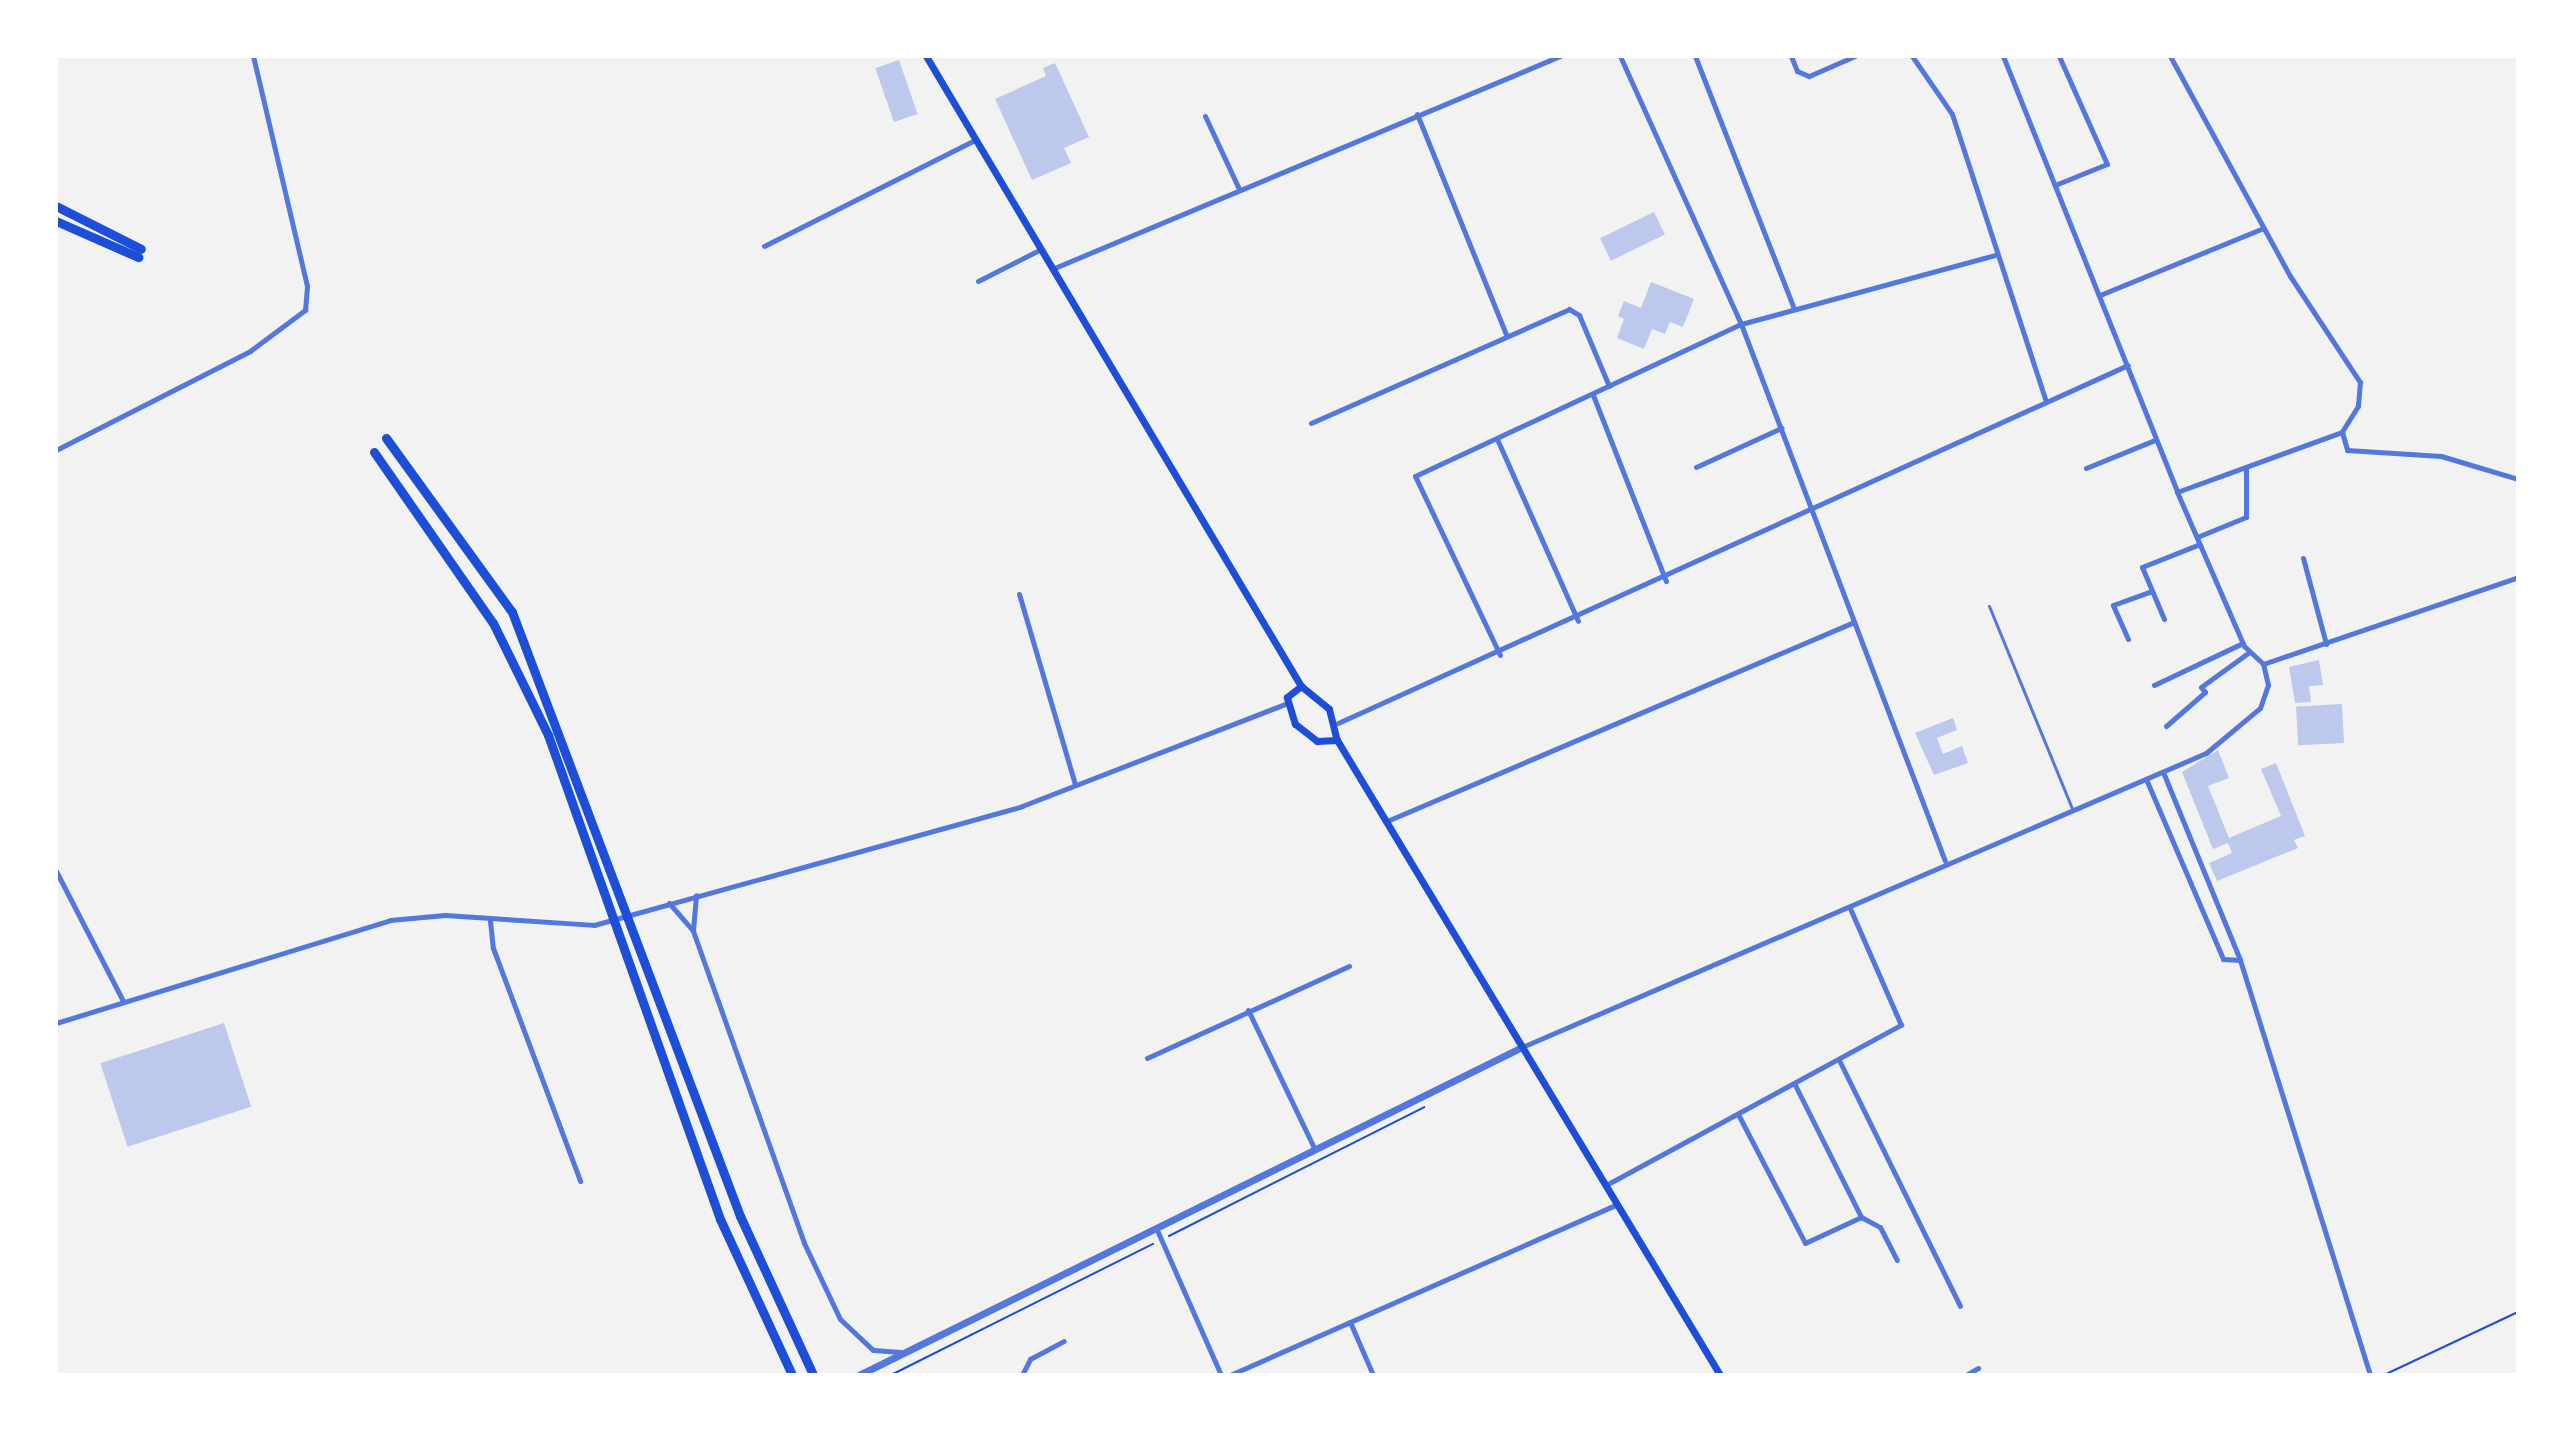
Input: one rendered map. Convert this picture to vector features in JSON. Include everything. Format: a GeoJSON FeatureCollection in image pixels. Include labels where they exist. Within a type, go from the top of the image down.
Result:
{"type":"FeatureCollection","features":[{"type":"Feature","properties":{"kind":"highway"},"geometry":{"type":"LineString","coordinates":[[56,206],[139,253],[56,221]]}},
{"type":"Feature","properties":{"kind":"highway"},"geometry":{"type":"LineString","coordinates":[[386,438],[512,612],[740,1216],[813,1375]]}},
{"type":"Feature","properties":{"kind":"highway"},"geometry":{"type":"LineString","coordinates":[[374,452],[493,623],[548,735],[720,1219],[792,1375]]}},
{"type":"Feature","properties":{"kind":"main road"},"geometry":{"type":"LineString","coordinates":[[926,56],[1301,686]]}},
{"type":"Feature","properties":{"kind":"main road"},"geometry":{"type":"LineString","coordinates":[[1301,686],[1287,703],[1303,733],[1337,740]]}},
{"type":"Feature","properties":{"kind":"main road"},"geometry":{"type":"LineString","coordinates":[[1301,686],[1310,687],[1338,723],[1337,740],[1720,1375]]}},
{"type":"Feature","properties":{"kind":"street"},"geometry":{"type":"LineString","coordinates":[[56,450],[299,320],[307,286],[253,56]]}},
{"type":"Feature","properties":{"kind":"street"},"geometry":{"type":"LineString","coordinates":[[1052,269],[1560,56]]}},
{"type":"Feature","properties":{"kind":"street"},"geometry":{"type":"LineString","coordinates":[[1620,56],[1741,324],[1945,861]]}},
{"type":"Feature","properties":{"kind":"street"},"geometry":{"type":"LineString","coordinates":[[1695,56],[1794,308]]}},
{"type":"Feature","properties":{"kind":"street"},"geometry":{"type":"LineString","coordinates":[[1791,56],[1801,75],[1816,75],[1855,56]]}},
{"type":"Feature","properties":{"kind":"street"},"geometry":{"type":"LineString","coordinates":[[1912,56],[1952,114],[1995,255],[2046,402]]}},
{"type":"Feature","properties":{"kind":"street"},"geometry":{"type":"LineString","coordinates":[[859,1375],[1522,1047],[1850,908],[1945,861],[2163,772],[2224,742],[2260,708],[2268,685],[2263,664],[2248,653],[2243,643],[2177,492],[2003,56]]}},
{"type":"Feature","properties":{"kind":"street"},"geometry":{"type":"LineString","coordinates":[[2055,185],[2107,164],[2059,56]]}},
{"type":"Feature","properties":{"kind":"street"},"geometry":{"type":"LineString","coordinates":[[2170,56],[2263,228],[2360,382],[2358,406],[2342,432],[2177,492]]}},
{"type":"Feature","properties":{"kind":"street"},"geometry":{"type":"LineString","coordinates":[[1417,114],[1506,334]]}},
{"type":"Feature","properties":{"kind":"street"},"geometry":{"type":"LineString","coordinates":[[1205,116],[1239,189]]}},
{"type":"Feature","properties":{"kind":"street"},"geometry":{"type":"LineString","coordinates":[[764,246],[975,140]]}},
{"type":"Feature","properties":{"kind":"street"},"geometry":{"type":"LineString","coordinates":[[2100,295],[2263,228]]}},
{"type":"Feature","properties":{"kind":"street"},"geometry":{"type":"LineString","coordinates":[[978,281],[1041,249]]}},
{"type":"Feature","properties":{"kind":"street"},"geometry":{"type":"LineString","coordinates":[[1500,655],[1415,476],[1741,324],[1995,255]]}},
{"type":"Feature","properties":{"kind":"street"},"geometry":{"type":"LineString","coordinates":[[1311,423],[1506,334],[1569,309],[1579,315],[1609,386]]}},
{"type":"Feature","properties":{"kind":"street"},"geometry":{"type":"LineString","coordinates":[[1338,723],[1578,621],[2128,365]]}},
{"type":"Feature","properties":{"kind":"street"},"geometry":{"type":"LineString","coordinates":[[1593,395],[1666,581]]}},
{"type":"Feature","properties":{"kind":"street"},"geometry":{"type":"LineString","coordinates":[[1696,467],[1781,428]]}},
{"type":"Feature","properties":{"kind":"street"},"geometry":{"type":"LineString","coordinates":[[2342,432],[2347,450],[2441,456],[2518,479]]}},
{"type":"Feature","properties":{"kind":"street"},"geometry":{"type":"LineString","coordinates":[[1497,438],[1578,621]]}},
{"type":"Feature","properties":{"kind":"street"},"geometry":{"type":"LineString","coordinates":[[2086,468],[2155,440]]}},
{"type":"Feature","properties":{"kind":"street"},"geometry":{"type":"LineString","coordinates":[[2197,537],[2246,517],[2246,467]]}},
{"type":"Feature","properties":{"kind":"street"},"geometry":{"type":"LineString","coordinates":[[2164,619],[2142,567],[2200,544]]}},
{"type":"Feature","properties":{"kind":"street"},"geometry":{"type":"LineString","coordinates":[[2303,558],[2326,644]]}},
{"type":"Feature","properties":{"kind":"street"},"geometry":{"type":"LineString","coordinates":[[2263,664],[2518,577]]}},
{"type":"Feature","properties":{"kind":"street"},"geometry":{"type":"LineString","coordinates":[[2128,639],[2113,605],[2152,591]]}},
{"type":"Feature","properties":{"kind":"street"},"geometry":{"type":"LineString","coordinates":[[1019,594],[1075,784]]}},
{"type":"Feature","properties":{"kind":"street"},"geometry":{"type":"LineString","coordinates":[[1387,821],[1854,622]]}},
{"type":"Feature","properties":{"kind":"street"},"geometry":{"type":"LineString","coordinates":[[2154,685],[2243,643]]}},
{"type":"Feature","properties":{"kind":"street"},"geometry":{"type":"LineString","coordinates":[[2166,726],[2205,692],[2201,687],[2248,653]]}},
{"type":"Feature","properties":{"kind":"street"},"geometry":{"type":"LineString","coordinates":[[56,1023],[390,920],[445,915],[490,921],[594,925],[1022,806],[1287,703]]}},
{"type":"Feature","properties":{"kind":"street"},"geometry":{"type":"LineString","coordinates":[[2163,772],[2240,960],[2370,1375]]}},
{"type":"Feature","properties":{"kind":"street"},"geometry":{"type":"LineString","coordinates":[[2146,779],[2223,959],[2240,960]]}},
{"type":"Feature","properties":{"kind":"street"},"geometry":{"type":"LineString","coordinates":[[56,871],[123,1001]]}},
{"type":"Feature","properties":{"kind":"street"},"geometry":{"type":"LineString","coordinates":[[693,931],[696,895]]}},
{"type":"Feature","properties":{"kind":"street"},"geometry":{"type":"LineString","coordinates":[[668,902],[693,931],[804,1243],[840,1319],[873,1350],[914,1349]]}},
{"type":"Feature","properties":{"kind":"street"},"geometry":{"type":"LineString","coordinates":[[1605,1185],[1739,1116],[1901,1025],[1850,908]]}},
{"type":"Feature","properties":{"kind":"street"},"geometry":{"type":"LineString","coordinates":[[490,921],[493,948],[580,1181]]}},
{"type":"Feature","properties":{"kind":"street"},"geometry":{"type":"LineString","coordinates":[[1147,1058],[1349,966]]}},
{"type":"Feature","properties":{"kind":"street"},"geometry":{"type":"LineString","coordinates":[[1248,1010],[1316,1151]]}},
{"type":"Feature","properties":{"kind":"street"},"geometry":{"type":"LineString","coordinates":[[1839,1060],[1960,1306]]}},
{"type":"Feature","properties":{"kind":"street"},"geometry":{"type":"LineString","coordinates":[[1795,1085],[1861,1217],[1880,1227],[1897,1260]]}},
{"type":"Feature","properties":{"kind":"street"},"geometry":{"type":"LineString","coordinates":[[1739,1116],[1805,1243],[1861,1217]]}},
{"type":"Feature","properties":{"kind":"street"},"geometry":{"type":"LineString","coordinates":[[1230,1375],[1615,1205]]}},
{"type":"Feature","properties":{"kind":"street"},"geometry":{"type":"LineString","coordinates":[[1157,1230],[1221,1375]]}},
{"type":"Feature","properties":{"kind":"street"},"geometry":{"type":"LineString","coordinates":[[1350,1322],[1373,1375]]}},
{"type":"Feature","properties":{"kind":"street"},"geometry":{"type":"LineString","coordinates":[[1022,1375],[1030,1359],[1064,1341]]}},
{"type":"Feature","properties":{"kind":"street"},"geometry":{"type":"LineString","coordinates":[[1966,1375],[1978,1368]]}},
{"type":"Feature","properties":{"kind":"lane"},"geometry":{"type":"LineString","coordinates":[[1989,606],[2072,808]]}},
{"type":"Feature","properties":{"kind":"path"},"geometry":{"type":"LineString","coordinates":[[891,1375],[1422,1111],[1427,1102]]}},
{"type":"Feature","properties":{"kind":"path"},"geometry":{"type":"LineString","coordinates":[[2384,1375],[2518,1312]]}},
{"type":"Feature","properties":{"kind":"building"},"geometry":{"type":"Polygon","coordinates":[[[899,60],[918,114],[894,122],[875,68],[899,60]]]}},
{"type":"Feature","properties":{"kind":"building"},"geometry":{"type":"Polygon","coordinates":[[[1055,63],[1089,137],[1064,148],[1071,163],[1032,180],[995,99],[1046,76],[1043,68],[1055,63]]]}},
{"type":"Feature","properties":{"kind":"building"},"geometry":{"type":"Polygon","coordinates":[[[1654,212],[1665,234],[1611,261],[1600,238],[1654,212]]]}},
{"type":"Feature","properties":{"kind":"building"},"geometry":{"type":"Polygon","coordinates":[[[1651,282],[1694,299],[1683,327],[1670,322],[1665,334],[1652,329],[1644,349],[1617,338],[1624,319],[1618,316],[1624,301],[1641,308],[1651,282]]]}},
{"type":"Feature","properties":{"kind":"building"},"geometry":{"type":"Polygon","coordinates":[[[2319,660],[2323,685],[2309,686],[2311,702],[2295,703],[2289,667],[2319,660]]]}},
{"type":"Feature","properties":{"kind":"building"},"geometry":{"type":"Polygon","coordinates":[[[2342,704],[2344,743],[2298,745],[2296,706],[2342,704]]]}},
{"type":"Feature","properties":{"kind":"building"},"geometry":{"type":"Polygon","coordinates":[[[1953,718],[1957,730],[1937,738],[1943,754],[1962,746],[1968,763],[1934,775],[1915,733],[1953,718]]]}},
{"type":"Feature","properties":{"kind":"building"},"geometry":{"type":"Polygon","coordinates":[[[2218,750],[2229,778],[2208,786],[2229,838],[2281,816],[2261,769],[2276,763],[2305,836],[2294,840],[2298,848],[2217,881],[2209,863],[2232,853],[2228,843],[2213,849],[2182,772],[2218,750]]]}},
{"type":"Feature","properties":{"kind":"building"},"geometry":{"type":"Polygon","coordinates":[[[224,1023],[251,1107],[128,1147],[100,1063],[224,1023]]]}}]}
